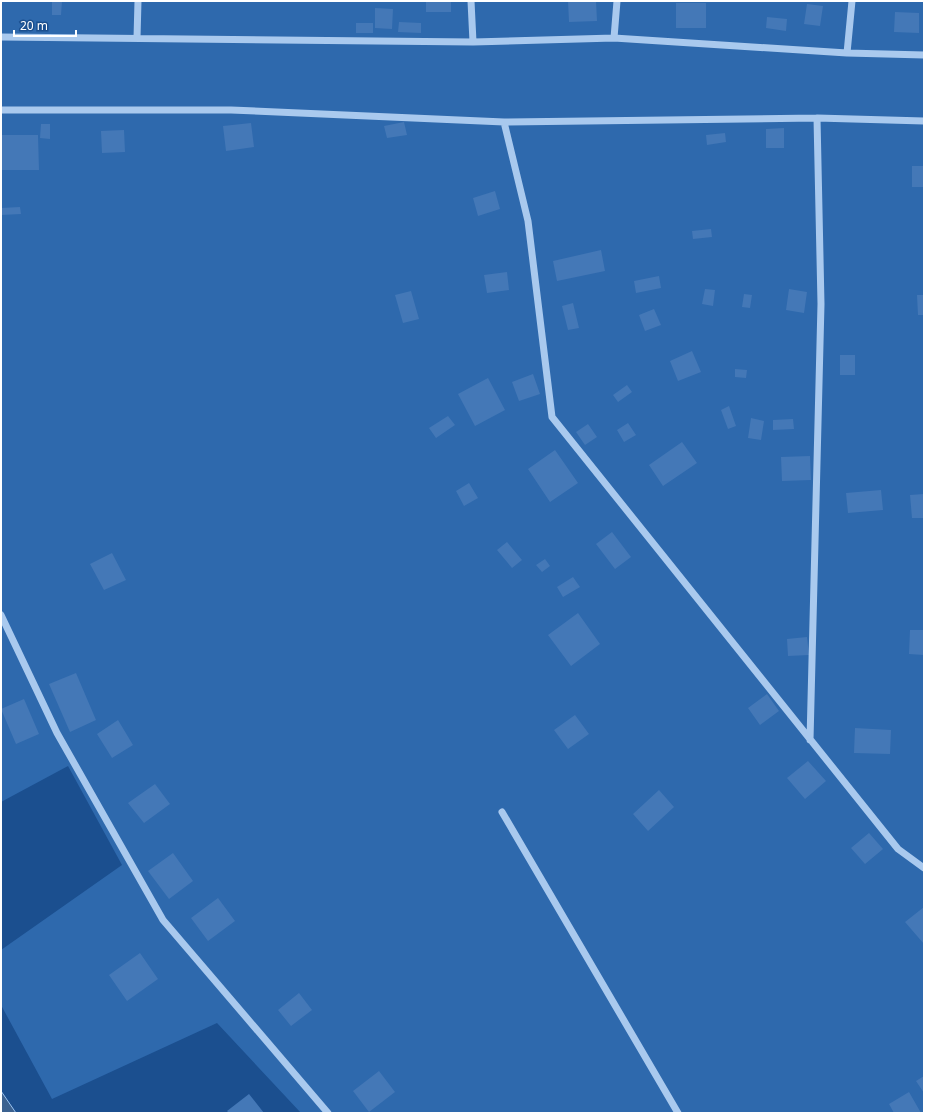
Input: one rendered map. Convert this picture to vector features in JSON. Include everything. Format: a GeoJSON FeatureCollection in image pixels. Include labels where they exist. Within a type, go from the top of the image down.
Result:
{"type":"FeatureCollection","features":[{"type":"Feature","properties":{"kind":"street"},"geometry":{"type":"LineString","coordinates":[[137,38],[138,1]]}},
{"type":"Feature","properties":{"kind":"street"},"geometry":{"type":"LineString","coordinates":[[471,1],[473,42]]}},
{"type":"Feature","properties":{"kind":"street"},"geometry":{"type":"LineString","coordinates":[[614,38],[617,1]]}},
{"type":"Feature","properties":{"kind":"street"},"geometry":{"type":"LineString","coordinates":[[846,53],[852,1]]}},
{"type":"Feature","properties":{"kind":"street"},"geometry":{"type":"LineString","coordinates":[[1,36],[473,42],[614,38],[846,53],[924,55]]}},
{"type":"Feature","properties":{"kind":"street"},"geometry":{"type":"LineString","coordinates":[[1,110],[231,110],[504,122],[816,118],[924,121]]}},
{"type":"Feature","properties":{"kind":"street"},"geometry":{"type":"LineString","coordinates":[[810,740],[821,304],[816,118]]}},
{"type":"Feature","properties":{"kind":"street"},"geometry":{"type":"LineString","coordinates":[[504,122],[528,221],[552,416],[898,850],[924,868]]}},
{"type":"Feature","properties":{"kind":"street"},"geometry":{"type":"LineString","coordinates":[[1,615],[57,733],[164,920],[328,1113]]}},
{"type":"Feature","properties":{"kind":"street"},"geometry":{"type":"LineString","coordinates":[[502,812],[678,1113]]}},
{"type":"Feature","properties":{"kind":"shaded area"},"geometry":{"type":"Polygon","coordinates":[[[1,1],[924,1],[924,1113],[301,1113],[217,1023],[52,1099],[1,1005],[1,950],[122,865],[68,766],[1,802],[1,1]]]}},
{"type":"Feature","properties":{"kind":"shaded area"},"geometry":{"type":"Polygon","coordinates":[[[1,1091],[16,1113],[1,1113],[1,1091]]]}},
{"type":"Feature","properties":{"kind":"building"},"geometry":{"type":"Polygon","coordinates":[[[52,1],[62,1],[61,15],[52,15],[52,1]]]}},
{"type":"Feature","properties":{"kind":"building"},"geometry":{"type":"Polygon","coordinates":[[[426,1],[451,1],[451,12],[426,12],[426,1]]]}},
{"type":"Feature","properties":{"kind":"building"},"geometry":{"type":"Polygon","coordinates":[[[568,1],[596,1],[597,21],[569,22],[568,1]]]}},
{"type":"Feature","properties":{"kind":"building"},"geometry":{"type":"Polygon","coordinates":[[[676,3],[706,3],[706,28],[676,28],[676,3]]]}},
{"type":"Feature","properties":{"kind":"building"},"geometry":{"type":"Polygon","coordinates":[[[807,4],[823,6],[820,26],[804,24],[807,4]]]}},
{"type":"Feature","properties":{"kind":"building"},"geometry":{"type":"Polygon","coordinates":[[[375,8],[393,9],[392,29],[375,28],[375,8]]]}},
{"type":"Feature","properties":{"kind":"building"},"geometry":{"type":"Polygon","coordinates":[[[895,12],[919,13],[919,33],[894,32],[895,12]]]}},
{"type":"Feature","properties":{"kind":"building"},"geometry":{"type":"Polygon","coordinates":[[[767,17],[787,19],[786,31],[766,28],[767,17]]]}},
{"type":"Feature","properties":{"kind":"building"},"geometry":{"type":"Polygon","coordinates":[[[399,22],[421,23],[421,33],[398,32],[399,22]]]}},
{"type":"Feature","properties":{"kind":"building"},"geometry":{"type":"Polygon","coordinates":[[[356,23],[373,23],[373,33],[356,33],[356,23]]]}},
{"type":"Feature","properties":{"kind":"building"},"geometry":{"type":"Polygon","coordinates":[[[404,122],[407,135],[387,138],[384,126],[404,122]]]}},
{"type":"Feature","properties":{"kind":"building"},"geometry":{"type":"Polygon","coordinates":[[[251,123],[254,147],[226,151],[223,126],[251,123]]]}},
{"type":"Feature","properties":{"kind":"building"},"geometry":{"type":"Polygon","coordinates":[[[41,124],[50,124],[50,139],[40,138],[41,124]]]}},
{"type":"Feature","properties":{"kind":"building"},"geometry":{"type":"Polygon","coordinates":[[[784,128],[784,148],[766,148],[766,129],[784,128]]]}},
{"type":"Feature","properties":{"kind":"building"},"geometry":{"type":"Polygon","coordinates":[[[124,130],[125,152],[102,153],[101,131],[124,130]]]}},
{"type":"Feature","properties":{"kind":"building"},"geometry":{"type":"Polygon","coordinates":[[[725,133],[726,142],[707,145],[706,135],[725,133]]]}},
{"type":"Feature","properties":{"kind":"building"},"geometry":{"type":"Polygon","coordinates":[[[2,135],[38,135],[39,170],[2,170],[2,135]]]}},
{"type":"Feature","properties":{"kind":"building"},"geometry":{"type":"Polygon","coordinates":[[[912,166],[924,166],[924,187],[912,187],[912,166]]]}},
{"type":"Feature","properties":{"kind":"building"},"geometry":{"type":"Polygon","coordinates":[[[495,191],[500,209],[478,216],[473,198],[495,191]]]}},
{"type":"Feature","properties":{"kind":"building"},"geometry":{"type":"Polygon","coordinates":[[[20,207],[21,214],[1,215],[1,208],[20,207]]]}},
{"type":"Feature","properties":{"kind":"building"},"geometry":{"type":"Polygon","coordinates":[[[711,229],[712,237],[693,239],[692,231],[711,229]]]}},
{"type":"Feature","properties":{"kind":"building"},"geometry":{"type":"Polygon","coordinates":[[[601,250],[605,271],[557,281],[553,261],[601,250]]]}},
{"type":"Feature","properties":{"kind":"building"},"geometry":{"type":"Polygon","coordinates":[[[507,272],[509,290],[487,293],[484,275],[507,272]]]}},
{"type":"Feature","properties":{"kind":"building"},"geometry":{"type":"Polygon","coordinates":[[[659,276],[661,288],[636,293],[634,281],[659,276]]]}},
{"type":"Feature","properties":{"kind":"building"},"geometry":{"type":"Polygon","coordinates":[[[705,289],[715,290],[713,306],[702,304],[705,289]]]}},
{"type":"Feature","properties":{"kind":"building"},"geometry":{"type":"Polygon","coordinates":[[[789,289],[807,292],[804,313],[786,310],[789,289]]]}},
{"type":"Feature","properties":{"kind":"building"},"geometry":{"type":"Polygon","coordinates":[[[411,291],[419,319],[403,323],[395,295],[411,291]]]}},
{"type":"Feature","properties":{"kind":"building"},"geometry":{"type":"Polygon","coordinates":[[[744,294],[752,295],[750,308],[742,307],[744,294]]]}},
{"type":"Feature","properties":{"kind":"building"},"geometry":{"type":"Polygon","coordinates":[[[917,295],[924,295],[924,315],[918,315],[917,295]]]}},
{"type":"Feature","properties":{"kind":"building"},"geometry":{"type":"Polygon","coordinates":[[[573,303],[579,328],[568,330],[562,306],[573,303]]]}},
{"type":"Feature","properties":{"kind":"building"},"geometry":{"type":"Polygon","coordinates":[[[654,309],[661,325],[645,331],[639,315],[654,309]]]}},
{"type":"Feature","properties":{"kind":"building"},"geometry":{"type":"Polygon","coordinates":[[[692,351],[701,372],[678,381],[670,361],[692,351]]]}},
{"type":"Feature","properties":{"kind":"building"},"geometry":{"type":"Polygon","coordinates":[[[840,355],[855,355],[855,375],[840,375],[840,355]]]}},
{"type":"Feature","properties":{"kind":"building"},"geometry":{"type":"Polygon","coordinates":[[[735,369],[747,370],[746,378],[735,377],[735,369]]]}},
{"type":"Feature","properties":{"kind":"building"},"geometry":{"type":"Polygon","coordinates":[[[533,374],[540,394],[519,401],[512,382],[533,374]]]}},
{"type":"Feature","properties":{"kind":"building"},"geometry":{"type":"Polygon","coordinates":[[[488,378],[505,410],[475,426],[458,394],[488,378]]]}},
{"type":"Feature","properties":{"kind":"building"},"geometry":{"type":"Polygon","coordinates":[[[627,385],[632,392],[618,402],[613,395],[627,385]]]}},
{"type":"Feature","properties":{"kind":"building"},"geometry":{"type":"Polygon","coordinates":[[[729,406],[736,426],[728,429],[721,410],[729,406]]]}},
{"type":"Feature","properties":{"kind":"building"},"geometry":{"type":"Polygon","coordinates":[[[448,416],[455,425],[436,438],[429,428],[448,416]]]}},
{"type":"Feature","properties":{"kind":"building"},"geometry":{"type":"Polygon","coordinates":[[[751,418],[764,421],[761,440],[748,438],[751,418]]]}},
{"type":"Feature","properties":{"kind":"building"},"geometry":{"type":"Polygon","coordinates":[[[793,419],[794,429],[773,430],[773,420],[793,419]]]}},
{"type":"Feature","properties":{"kind":"building"},"geometry":{"type":"Polygon","coordinates":[[[628,423],[636,435],[624,442],[617,430],[628,423]]]}},
{"type":"Feature","properties":{"kind":"building"},"geometry":{"type":"Polygon","coordinates":[[[588,424],[597,437],[585,445],[576,432],[588,424]]]}},
{"type":"Feature","properties":{"kind":"building"},"geometry":{"type":"Polygon","coordinates":[[[682,442],[697,463],[663,486],[649,465],[682,442]]]}},
{"type":"Feature","properties":{"kind":"building"},"geometry":{"type":"Polygon","coordinates":[[[555,450],[578,483],[550,502],[528,469],[555,450]]]}},
{"type":"Feature","properties":{"kind":"building"},"geometry":{"type":"Polygon","coordinates":[[[810,456],[811,480],[782,481],[781,457],[810,456]]]}},
{"type":"Feature","properties":{"kind":"building"},"geometry":{"type":"Polygon","coordinates":[[[469,483],[478,498],[464,506],[456,491],[469,483]]]}},
{"type":"Feature","properties":{"kind":"building"},"geometry":{"type":"Polygon","coordinates":[[[881,490],[883,510],[848,513],[846,493],[881,490]]]}},
{"type":"Feature","properties":{"kind":"building"},"geometry":{"type":"Polygon","coordinates":[[[924,494],[924,518],[912,518],[910,495],[924,494]]]}},
{"type":"Feature","properties":{"kind":"building"},"geometry":{"type":"Polygon","coordinates":[[[612,532],[631,557],[615,569],[596,544],[612,532]]]}},
{"type":"Feature","properties":{"kind":"building"},"geometry":{"type":"Polygon","coordinates":[[[507,542],[522,560],[512,568],[497,550],[507,542]]]}},
{"type":"Feature","properties":{"kind":"building"},"geometry":{"type":"Polygon","coordinates":[[[112,553],[126,580],[104,590],[90,564],[112,553]]]}},
{"type":"Feature","properties":{"kind":"building"},"geometry":{"type":"Polygon","coordinates":[[[545,559],[550,566],[542,572],[536,565],[545,559]]]}},
{"type":"Feature","properties":{"kind":"building"},"geometry":{"type":"Polygon","coordinates":[[[573,577],[580,587],[563,597],[557,587],[573,577]]]}},
{"type":"Feature","properties":{"kind":"building"},"geometry":{"type":"Polygon","coordinates":[[[578,613],[600,644],[571,666],[548,635],[578,613]]]}},
{"type":"Feature","properties":{"kind":"building"},"geometry":{"type":"Polygon","coordinates":[[[910,630],[924,630],[924,655],[909,654],[910,630]]]}},
{"type":"Feature","properties":{"kind":"building"},"geometry":{"type":"Polygon","coordinates":[[[807,637],[809,655],[788,656],[787,639],[807,637]]]}},
{"type":"Feature","properties":{"kind":"building"},"geometry":{"type":"Polygon","coordinates":[[[76,673],[96,720],[70,732],[49,684],[76,673]]]}},
{"type":"Feature","properties":{"kind":"building"},"geometry":{"type":"Polygon","coordinates":[[[767,694],[779,711],[760,725],[748,708],[767,694]]]}},
{"type":"Feature","properties":{"kind":"building"},"geometry":{"type":"Polygon","coordinates":[[[24,699],[39,734],[16,744],[1,709],[24,699]]]}},
{"type":"Feature","properties":{"kind":"building"},"geometry":{"type":"Polygon","coordinates":[[[575,715],[589,734],[568,749],[554,730],[575,715]]]}},
{"type":"Feature","properties":{"kind":"building"},"geometry":{"type":"Polygon","coordinates":[[[118,720],[133,745],[112,758],[97,734],[118,720]]]}},
{"type":"Feature","properties":{"kind":"building"},"geometry":{"type":"Polygon","coordinates":[[[855,728],[891,730],[890,754],[854,753],[855,728]]]}},
{"type":"Feature","properties":{"kind":"building"},"geometry":{"type":"Polygon","coordinates":[[[808,761],[826,781],[805,799],[787,778],[808,761]]]}},
{"type":"Feature","properties":{"kind":"building"},"geometry":{"type":"Polygon","coordinates":[[[155,784],[170,804],[144,823],[128,803],[155,784]]]}},
{"type":"Feature","properties":{"kind":"building"},"geometry":{"type":"Polygon","coordinates":[[[659,790],[674,807],[648,831],[633,814],[659,790]]]}},
{"type":"Feature","properties":{"kind":"building"},"geometry":{"type":"Polygon","coordinates":[[[869,833],[883,849],[865,864],[851,848],[869,833]]]}},
{"type":"Feature","properties":{"kind":"building"},"geometry":{"type":"Polygon","coordinates":[[[173,853],[193,881],[169,899],[148,871],[173,853]]]}},
{"type":"Feature","properties":{"kind":"building"},"geometry":{"type":"Polygon","coordinates":[[[218,898],[235,921],[208,941],[191,918],[218,898]]]}},
{"type":"Feature","properties":{"kind":"building"},"geometry":{"type":"Polygon","coordinates":[[[924,907],[924,944],[905,922],[924,907]]]}},
{"type":"Feature","properties":{"kind":"building"},"geometry":{"type":"Polygon","coordinates":[[[140,953],[158,979],[127,1001],[109,975],[140,953]]]}},
{"type":"Feature","properties":{"kind":"building"},"geometry":{"type":"Polygon","coordinates":[[[299,993],[312,1010],[291,1026],[278,1010],[299,993]]]}},
{"type":"Feature","properties":{"kind":"building"},"geometry":{"type":"Polygon","coordinates":[[[379,1071],[395,1092],[369,1112],[353,1091],[379,1071]]]}},
{"type":"Feature","properties":{"kind":"building"},"geometry":{"type":"Polygon","coordinates":[[[924,1076],[924,1093],[916,1081],[924,1076]]]}},
{"type":"Feature","properties":{"kind":"building"},"geometry":{"type":"Polygon","coordinates":[[[909,1092],[921,1113],[894,1113],[889,1104],[909,1092]]]}},
{"type":"Feature","properties":{"kind":"building"},"geometry":{"type":"Polygon","coordinates":[[[249,1094],[264,1113],[229,1113],[227,1111],[249,1094]]]}}]}
